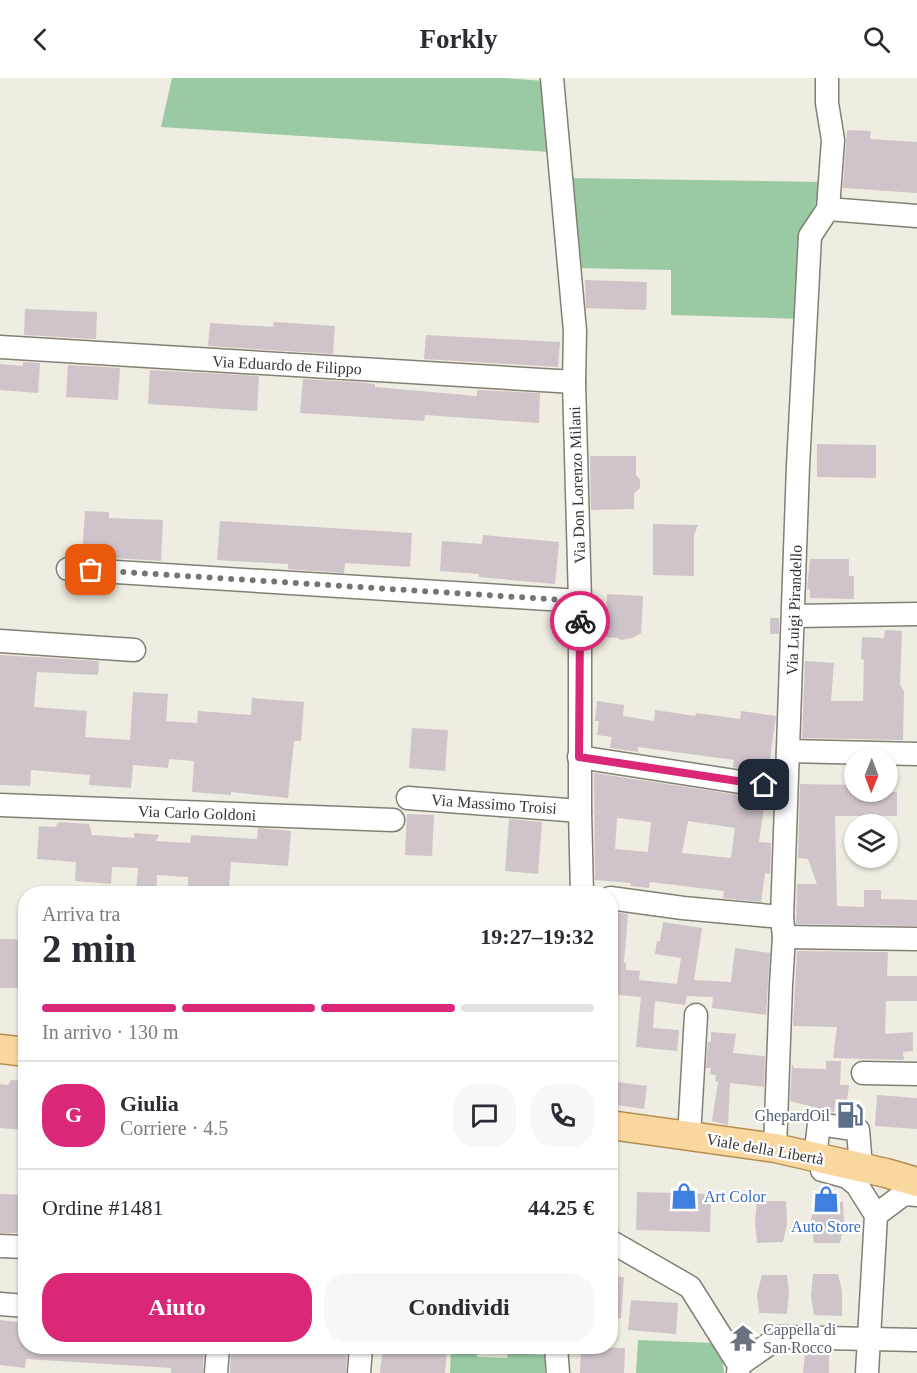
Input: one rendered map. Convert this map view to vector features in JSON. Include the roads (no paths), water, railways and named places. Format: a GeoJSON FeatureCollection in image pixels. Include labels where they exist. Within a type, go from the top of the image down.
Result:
{"type":"FeatureCollection","features":[{"type":"Feature","properties":{"kind":"main road"},"geometry":{"type":"LineString","coordinates":[[0,1049],[18,1051]]}},
{"type":"Feature","properties":{"kind":"main road","name":"Viale della Libertà"},"geometry":{"type":"LineString","coordinates":[[618,1126],[777,1148],[917,1182]]}},
{"type":"Feature","properties":{"kind":"street","name":"Via Don Lorenzo Milani"},"geometry":{"type":"LineString","coordinates":[[552,78],[574,310],[583,886]]}},
{"type":"Feature","properties":{"kind":"street","name":"Via Luigi Pirandello"},"geometry":{"type":"LineString","coordinates":[[777,1148],[786,789],[798,466],[810,236],[828,209],[833,140],[827,103],[827,78]]}},
{"type":"Feature","properties":{"kind":"street"},"geometry":{"type":"LineString","coordinates":[[828,209],[917,216]]}},
{"type":"Feature","properties":{"kind":"street","name":"Via Eduardo de Filippo"},"geometry":{"type":"LineString","coordinates":[[0,347],[574,382]]}},
{"type":"Feature","properties":{"kind":"street"},"geometry":{"type":"LineString","coordinates":[[68,569],[580,601]]}},
{"type":"Feature","properties":{"kind":"street"},"geometry":{"type":"LineString","coordinates":[[794,616],[917,614]]}},
{"type":"Feature","properties":{"kind":"street"},"geometry":{"type":"LineString","coordinates":[[0,641],[134,650]]}},
{"type":"Feature","properties":{"kind":"street"},"geometry":{"type":"LineString","coordinates":[[788,751],[917,754]]}},
{"type":"Feature","properties":{"kind":"street"},"geometry":{"type":"LineString","coordinates":[[579,757],[786,789]]}},
{"type":"Feature","properties":{"kind":"street","name":"Via Massimo Troisi"},"geometry":{"type":"LineString","coordinates":[[408,798],[580,811]]}},
{"type":"Feature","properties":{"kind":"street","name":"Via Carlo Goldoni"},"geometry":{"type":"LineString","coordinates":[[0,805],[393,820]]}},
{"type":"Feature","properties":{"kind":"street"},"geometry":{"type":"LineString","coordinates":[[618,899],[683,908],[783,927],[917,939]]}},
{"type":"Feature","properties":{"kind":"street"},"geometry":{"type":"LineString","coordinates":[[689,1137],[696,1015]]}},
{"type":"Feature","properties":{"kind":"street"},"geometry":{"type":"LineString","coordinates":[[863,1073],[917,1074]]}},
{"type":"Feature","properties":{"kind":"street"},"geometry":{"type":"LineString","coordinates":[[777,1148],[791,1162],[847,1177],[856,1185],[876,1215],[867,1373]]}},
{"type":"Feature","properties":{"kind":"street"},"geometry":{"type":"LineString","coordinates":[[876,1215],[904,1194],[917,1195]]}},
{"type":"Feature","properties":{"kind":"street"},"geometry":{"type":"LineString","coordinates":[[0,1246],[18,1247]]}},
{"type":"Feature","properties":{"kind":"street"},"geometry":{"type":"LineString","coordinates":[[618,1246],[690,1287],[738,1369],[780,1337],[917,1340]]}},
{"type":"Feature","properties":{"kind":"street"},"geometry":{"type":"LineString","coordinates":[[0,1304],[18,1305]]}},
{"type":"Feature","properties":{"kind":"street"},"geometry":{"type":"LineString","coordinates":[[216,1373],[217,1354]]}},
{"type":"Feature","properties":{"kind":"street"},"geometry":{"type":"LineString","coordinates":[[359,1373],[360,1354]]}},
{"type":"Feature","properties":{"kind":"street"},"geometry":{"type":"LineString","coordinates":[[557,1354],[558,1373]]}},
{"type":"Feature","properties":{"kind":"place","name":"GhepardOil"},"geometry":{"type":"Point","coordinates":[850,1115]}},
{"type":"Feature","properties":{"kind":"place","name":"Art Color"},"geometry":{"type":"Point","coordinates":[684,1196]}},
{"type":"Feature","properties":{"kind":"place","name":"Auto Store"},"geometry":{"type":"Point","coordinates":[826,1199]}},
{"type":"Feature","properties":{"kind":"place","name":"Cappella di San Rocco"},"geometry":{"type":"Point","coordinates":[743,1338]}}]}
